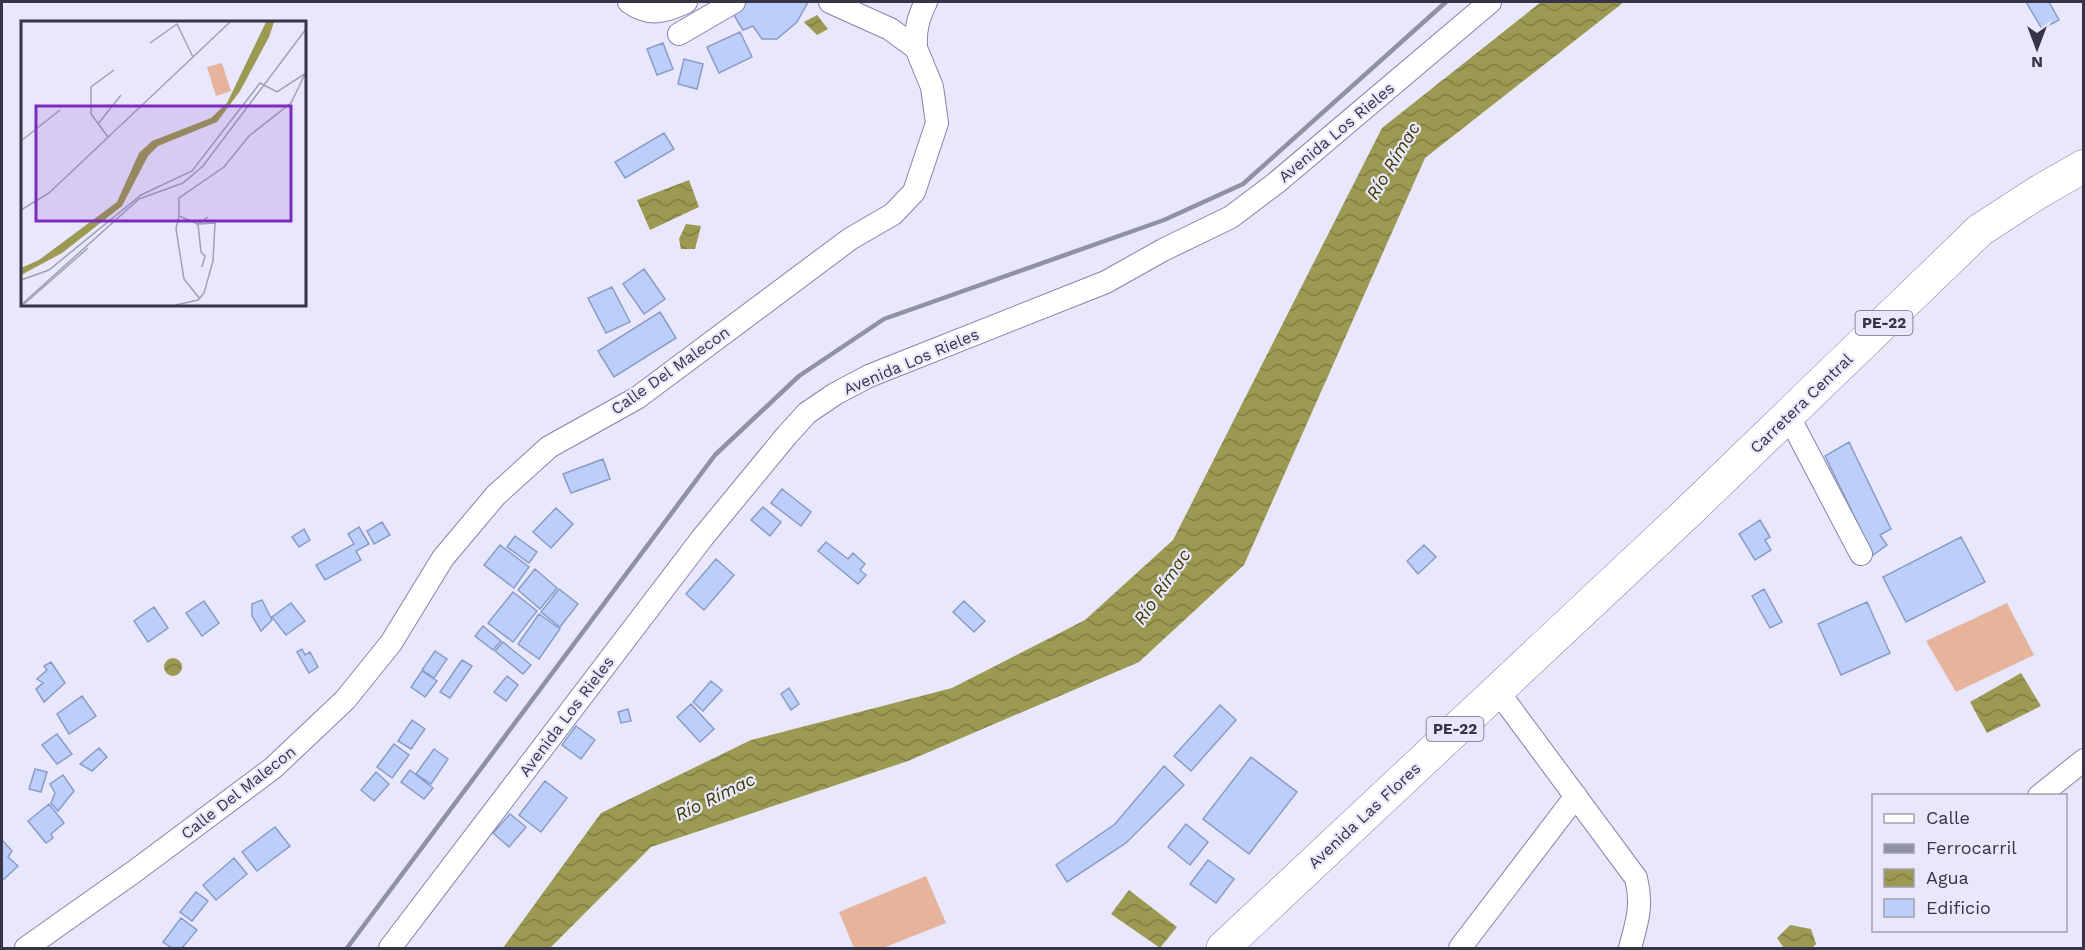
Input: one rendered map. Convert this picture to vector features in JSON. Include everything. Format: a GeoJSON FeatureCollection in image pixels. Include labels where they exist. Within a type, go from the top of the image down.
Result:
{"type":"FeatureCollection","features":[{"type":"Feature","properties":{"kind":"highway","name":"Carretera Central"},"geometry":{"type":"LineString","coordinates":[[1792,423],[1980,230],[2084,166]]}},
{"type":"Feature","properties":{"kind":"highway","name":"Carretera Central"},"geometry":{"type":"LineString","coordinates":[[1696,516],[1792,423],[1991,239],[2084,183]]}},
{"type":"Feature","properties":{"kind":"highway","name":"Avenida Las Flores"},"geometry":{"type":"LineString","coordinates":[[1237,946],[1696,516]]}},
{"type":"Feature","properties":{"kind":"street"},"geometry":{"type":"LineString","coordinates":[[629,2],[640,10],[656,11],[668,10],[686,2]]}},
{"type":"Feature","properties":{"kind":"street"},"geometry":{"type":"LineString","coordinates":[[679,34],[734,2]]}},
{"type":"Feature","properties":{"kind":"street"},"geometry":{"type":"LineString","coordinates":[[830,2],[890,29],[916,48]]}},
{"type":"Feature","properties":{"kind":"street"},"geometry":{"type":"LineString","coordinates":[[916,48],[915,31],[918,17],[926,2]]}},
{"type":"Feature","properties":{"kind":"street","name":"Avenida Los Rieles"},"geometry":{"type":"LineString","coordinates":[[390,948],[703,537],[807,413],[868,376],[1106,282],[1163,250],[1231,217],[1276,183],[1490,2]]}},
{"type":"Feature","properties":{"kind":"street","name":"Calle Del Malecon"},"geometry":{"type":"LineString","coordinates":[[26,948],[135,871],[273,768],[345,700],[391,643],[443,558],[496,495],[549,447],[636,398],[850,239],[893,214],[914,192],[936,123],[932,87],[916,48]]}},
{"type":"Feature","properties":{"kind":"street"},"geometry":{"type":"LineString","coordinates":[[1792,423],[1861,554]]}},
{"type":"Feature","properties":{"kind":"street"},"geometry":{"type":"LineString","coordinates":[[1502,698],[1636,878],[1641,895],[1638,920],[1630,948]]}},
{"type":"Feature","properties":{"kind":"street"},"geometry":{"type":"LineString","coordinates":[[2040,794],[2084,760]]}},
{"type":"Feature","properties":{"kind":"street"},"geometry":{"type":"LineString","coordinates":[[1460,948],[1576,796]]}},
{"type":"Feature","properties":{"kind":"shaded area"},"geometry":{"type":"Polygon","coordinates":[[[2007,603],[2034,655],[1956,692],[1926,641],[2007,603]]]}},
{"type":"Feature","properties":{"kind":"shaded area"},"geometry":{"type":"Polygon","coordinates":[[[926,876],[946,923],[883,948],[854,948],[839,912],[926,876]]]}},
{"type":"Feature","properties":{"kind":"water","name":"Río Rímac"},"geometry":{"type":"Polygon","coordinates":[[[1541,2],[1624,2],[1425,158],[1244,565],[1139,662],[908,761],[651,847],[550,948],[503,948],[601,813],[751,740],[952,688],[1085,620],[1173,540],[1382,128],[1541,2]]]}},
{"type":"Feature","properties":{"kind":"water"},"geometry":{"type":"Polygon","coordinates":[[[817,15],[828,29],[817,35],[804,22],[817,15]]]}},
{"type":"Feature","properties":{"kind":"water"},"geometry":{"type":"Polygon","coordinates":[[[689,180],[699,207],[650,230],[637,200],[689,180]]]}},
{"type":"Feature","properties":{"kind":"water"},"geometry":{"type":"Polygon","coordinates":[[[686,224],[701,226],[695,249],[681,249],[679,239],[686,224]]]}},
{"type":"Feature","properties":{"kind":"water"},"geometry":{"type":"Polygon","coordinates":[[[169,658],[177,658],[182,663],[180,674],[169,676],[164,671],[164,663],[169,658]]]}},
{"type":"Feature","properties":{"kind":"water"},"geometry":{"type":"Polygon","coordinates":[[[2021,673],[2041,706],[1987,733],[1970,702],[2021,673]]]}},
{"type":"Feature","properties":{"kind":"water"},"geometry":{"type":"Polygon","coordinates":[[[1129,890],[1177,927],[1160,948],[1111,914],[1129,890]]]}},
{"type":"Feature","properties":{"kind":"water"},"geometry":{"type":"Polygon","coordinates":[[[1790,925],[1811,929],[1816,944],[1812,948],[1784,948],[1777,938],[1790,925]]]}},
{"type":"Feature","properties":{"kind":"building"},"geometry":{"type":"Polygon","coordinates":[[[746,2],[808,2],[797,22],[777,39],[762,39],[753,26],[743,30],[732,12],[746,2]]]}},
{"type":"Feature","properties":{"kind":"building"},"geometry":{"type":"Polygon","coordinates":[[[2026,2],[2049,2],[2059,20],[2042,29],[2026,2]]]}},
{"type":"Feature","properties":{"kind":"building"},"geometry":{"type":"Polygon","coordinates":[[[740,32],[752,57],[719,73],[707,47],[740,32]]]}},
{"type":"Feature","properties":{"kind":"building"},"geometry":{"type":"Polygon","coordinates":[[[663,43],[673,69],[657,75],[647,49],[663,43]]]}},
{"type":"Feature","properties":{"kind":"building"},"geometry":{"type":"Polygon","coordinates":[[[684,59],[703,64],[697,89],[678,84],[684,59]]]}},
{"type":"Feature","properties":{"kind":"building"},"geometry":{"type":"Polygon","coordinates":[[[664,133],[674,149],[625,178],[615,162],[664,133]]]}},
{"type":"Feature","properties":{"kind":"building"},"geometry":{"type":"Polygon","coordinates":[[[644,269],[665,299],[644,314],[623,284],[644,269]]]}},
{"type":"Feature","properties":{"kind":"building"},"geometry":{"type":"Polygon","coordinates":[[[612,287],[630,322],[606,333],[588,298],[612,287]]]}},
{"type":"Feature","properties":{"kind":"building"},"geometry":{"type":"Polygon","coordinates":[[[660,312],[676,338],[614,377],[598,351],[660,312]]]}},
{"type":"Feature","properties":{"kind":"building"},"geometry":{"type":"Polygon","coordinates":[[[1849,442],[1891,529],[1880,535],[1887,545],[1873,555],[1825,456],[1849,442]]]}},
{"type":"Feature","properties":{"kind":"building"},"geometry":{"type":"Polygon","coordinates":[[[603,459],[610,479],[571,493],[563,474],[603,459]]]}},
{"type":"Feature","properties":{"kind":"building"},"geometry":{"type":"Polygon","coordinates":[[[782,489],[811,512],[801,526],[771,503],[782,489]]]}},
{"type":"Feature","properties":{"kind":"building"},"geometry":{"type":"Polygon","coordinates":[[[763,507],[781,522],[770,536],[751,520],[763,507]]]}},
{"type":"Feature","properties":{"kind":"building"},"geometry":{"type":"Polygon","coordinates":[[[556,508],[573,524],[551,548],[533,532],[556,508]]]}},
{"type":"Feature","properties":{"kind":"building"},"geometry":{"type":"Polygon","coordinates":[[[1760,520],[1770,537],[1765,540],[1771,550],[1755,560],[1739,534],[1760,520]]]}},
{"type":"Feature","properties":{"kind":"building"},"geometry":{"type":"Polygon","coordinates":[[[382,522],[390,535],[374,544],[367,531],[382,522]]]}},
{"type":"Feature","properties":{"kind":"building"},"geometry":{"type":"Polygon","coordinates":[[[359,527],[369,544],[356,551],[361,560],[325,580],[316,565],[354,544],[348,534],[359,527]]]}},
{"type":"Feature","properties":{"kind":"building"},"geometry":{"type":"Polygon","coordinates":[[[304,529],[310,540],[299,547],[292,537],[304,529]]]}},
{"type":"Feature","properties":{"kind":"building"},"geometry":{"type":"Polygon","coordinates":[[[515,536],[537,552],[529,563],[507,547],[515,536]]]}},
{"type":"Feature","properties":{"kind":"building"},"geometry":{"type":"Polygon","coordinates":[[[1961,537],[1985,582],[1906,622],[1883,577],[1961,537]]]}},
{"type":"Feature","properties":{"kind":"building"},"geometry":{"type":"Polygon","coordinates":[[[826,542],[848,559],[853,553],[865,564],[860,570],[866,575],[858,584],[818,551],[826,542]]]}},
{"type":"Feature","properties":{"kind":"building"},"geometry":{"type":"Polygon","coordinates":[[[500,545],[529,567],[514,588],[484,565],[500,545]]]}},
{"type":"Feature","properties":{"kind":"building"},"geometry":{"type":"Polygon","coordinates":[[[1424,545],[1436,557],[1418,574],[1407,561],[1424,545]]]}},
{"type":"Feature","properties":{"kind":"building"},"geometry":{"type":"Polygon","coordinates":[[[716,559],[734,575],[704,610],[686,594],[716,559]]]}},
{"type":"Feature","properties":{"kind":"building"},"geometry":{"type":"Polygon","coordinates":[[[535,569],[557,588],[540,609],[518,590],[535,569]]]}},
{"type":"Feature","properties":{"kind":"building"},"geometry":{"type":"Polygon","coordinates":[[[559,589],[578,604],[560,627],[541,612],[559,589]]]}},
{"type":"Feature","properties":{"kind":"building"},"geometry":{"type":"Polygon","coordinates":[[[1764,589],[1782,622],[1770,628],[1752,596],[1764,589]]]}},
{"type":"Feature","properties":{"kind":"building"},"geometry":{"type":"Polygon","coordinates":[[[513,592],[537,611],[513,642],[488,623],[513,592]]]}},
{"type":"Feature","properties":{"kind":"building"},"geometry":{"type":"Polygon","coordinates":[[[262,600],[272,620],[261,631],[252,616],[252,604],[262,600]]]}},
{"type":"Feature","properties":{"kind":"building"},"geometry":{"type":"Polygon","coordinates":[[[204,601],[219,623],[202,636],[186,613],[204,601]]]}},
{"type":"Feature","properties":{"kind":"building"},"geometry":{"type":"Polygon","coordinates":[[[964,601],[985,621],[974,632],[953,612],[964,601]]]}},
{"type":"Feature","properties":{"kind":"building"},"geometry":{"type":"Polygon","coordinates":[[[1867,602],[1890,653],[1841,675],[1818,624],[1867,602]]]}},
{"type":"Feature","properties":{"kind":"building"},"geometry":{"type":"Polygon","coordinates":[[[291,603],[305,621],[286,635],[272,617],[291,603]]]}},
{"type":"Feature","properties":{"kind":"building"},"geometry":{"type":"Polygon","coordinates":[[[154,607],[168,628],[148,642],[134,621],[154,607]]]}},
{"type":"Feature","properties":{"kind":"building"},"geometry":{"type":"Polygon","coordinates":[[[539,614],[560,629],[539,659],[518,644],[539,614]]]}},
{"type":"Feature","properties":{"kind":"building"},"geometry":{"type":"Polygon","coordinates":[[[483,626],[501,641],[493,650],[475,636],[483,626]]]}},
{"type":"Feature","properties":{"kind":"building"},"geometry":{"type":"Polygon","coordinates":[[[503,642],[531,665],[523,674],[495,651],[503,642]]]}},
{"type":"Feature","properties":{"kind":"building"},"geometry":{"type":"Polygon","coordinates":[[[302,649],[305,655],[310,652],[318,667],[309,673],[297,652],[302,649]]]}},
{"type":"Feature","properties":{"kind":"building"},"geometry":{"type":"Polygon","coordinates":[[[435,651],[447,659],[434,678],[422,670],[435,651]]]}},
{"type":"Feature","properties":{"kind":"building"},"geometry":{"type":"Polygon","coordinates":[[[462,660],[472,666],[450,698],[440,692],[462,660]]]}},
{"type":"Feature","properties":{"kind":"building"},"geometry":{"type":"Polygon","coordinates":[[[51,662],[65,683],[44,702],[36,689],[43,683],[37,679],[47,670],[44,666],[51,662]]]}},
{"type":"Feature","properties":{"kind":"building"},"geometry":{"type":"Polygon","coordinates":[[[422,671],[437,681],[425,697],[411,687],[422,671]]]}},
{"type":"Feature","properties":{"kind":"building"},"geometry":{"type":"Polygon","coordinates":[[[507,676],[518,685],[506,701],[494,692],[507,676]]]}},
{"type":"Feature","properties":{"kind":"building"},"geometry":{"type":"Polygon","coordinates":[[[711,681],[722,690],[703,711],[693,702],[711,681]]]}},
{"type":"Feature","properties":{"kind":"building"},"geometry":{"type":"Polygon","coordinates":[[[789,688],[799,704],[791,710],[781,694],[789,688]]]}},
{"type":"Feature","properties":{"kind":"building"},"geometry":{"type":"Polygon","coordinates":[[[82,696],[96,716],[69,734],[57,714],[82,696]]]}},
{"type":"Feature","properties":{"kind":"building"},"geometry":{"type":"Polygon","coordinates":[[[691,704],[714,729],[700,742],[677,717],[691,704]]]}},
{"type":"Feature","properties":{"kind":"building"},"geometry":{"type":"Polygon","coordinates":[[[1220,705],[1236,720],[1191,771],[1174,756],[1220,705]]]}},
{"type":"Feature","properties":{"kind":"building"},"geometry":{"type":"Polygon","coordinates":[[[628,709],[631,721],[621,723],[618,712],[628,709]]]}},
{"type":"Feature","properties":{"kind":"building"},"geometry":{"type":"Polygon","coordinates":[[[412,720],[425,729],[411,749],[398,741],[412,720]]]}},
{"type":"Feature","properties":{"kind":"building"},"geometry":{"type":"Polygon","coordinates":[[[576,726],[595,740],[581,759],[562,745],[576,726]]]}},
{"type":"Feature","properties":{"kind":"building"},"geometry":{"type":"Polygon","coordinates":[[[57,734],[72,754],[57,764],[42,745],[57,734]]]}},
{"type":"Feature","properties":{"kind":"building"},"geometry":{"type":"Polygon","coordinates":[[[394,744],[409,755],[392,778],[377,767],[394,744]]]}},
{"type":"Feature","properties":{"kind":"building"},"geometry":{"type":"Polygon","coordinates":[[[99,748],[107,757],[92,771],[80,764],[99,748]]]}},
{"type":"Feature","properties":{"kind":"building"},"geometry":{"type":"Polygon","coordinates":[[[434,749],[448,759],[431,784],[416,774],[434,749]]]}},
{"type":"Feature","properties":{"kind":"building"},"geometry":{"type":"Polygon","coordinates":[[[1251,757],[1297,792],[1249,854],[1203,819],[1251,757]]]}},
{"type":"Feature","properties":{"kind":"building"},"geometry":{"type":"Polygon","coordinates":[[[1164,766],[1184,785],[1126,843],[1067,882],[1056,865],[1115,824],[1164,766]]]}},
{"type":"Feature","properties":{"kind":"building"},"geometry":{"type":"Polygon","coordinates":[[[35,769],[47,772],[41,792],[29,789],[35,769]]]}},
{"type":"Feature","properties":{"kind":"building"},"geometry":{"type":"Polygon","coordinates":[[[410,770],[433,788],[424,799],[401,782],[410,770]]]}},
{"type":"Feature","properties":{"kind":"building"},"geometry":{"type":"Polygon","coordinates":[[[376,772],[389,784],[374,801],[361,790],[376,772]]]}},
{"type":"Feature","properties":{"kind":"building"},"geometry":{"type":"Polygon","coordinates":[[[63,775],[74,791],[58,811],[51,803],[55,793],[50,784],[63,775]]]}},
{"type":"Feature","properties":{"kind":"building"},"geometry":{"type":"Polygon","coordinates":[[[545,781],[567,798],[541,832],[519,815],[545,781]]]}},
{"type":"Feature","properties":{"kind":"building"},"geometry":{"type":"Polygon","coordinates":[[[49,804],[64,823],[51,834],[53,838],[46,843],[28,821],[49,804]]]}},
{"type":"Feature","properties":{"kind":"building"},"geometry":{"type":"Polygon","coordinates":[[[510,814],[526,827],[509,847],[493,833],[510,814]]]}},
{"type":"Feature","properties":{"kind":"building"},"geometry":{"type":"Polygon","coordinates":[[[1186,824],[1208,842],[1190,865],[1168,847],[1186,824]]]}},
{"type":"Feature","properties":{"kind":"building"},"geometry":{"type":"Polygon","coordinates":[[[275,827],[290,846],[257,871],[242,852],[275,827]]]}},
{"type":"Feature","properties":{"kind":"building"},"geometry":{"type":"Polygon","coordinates":[[[2,840],[12,851],[8,857],[18,866],[4,879],[2,878],[2,840]]]}},
{"type":"Feature","properties":{"kind":"building"},"geometry":{"type":"Polygon","coordinates":[[[234,858],[247,874],[216,900],[203,885],[234,858]]]}},
{"type":"Feature","properties":{"kind":"building"},"geometry":{"type":"Polygon","coordinates":[[[1208,860],[1234,879],[1216,903],[1190,884],[1208,860]]]}},
{"type":"Feature","properties":{"kind":"building"},"geometry":{"type":"Polygon","coordinates":[[[196,892],[208,901],[192,921],[180,912],[196,892]]]}},
{"type":"Feature","properties":{"kind":"building"},"geometry":{"type":"Polygon","coordinates":[[[181,918],[197,930],[182,948],[172,948],[163,942],[181,918]]]}},
{"type":"Feature","properties":{"kind":"railway"},"geometry":{"type":"LineString","coordinates":[[347,948],[715,455],[799,376],[884,319],[1164,220],[1243,184],[1446,2]]}}]}
